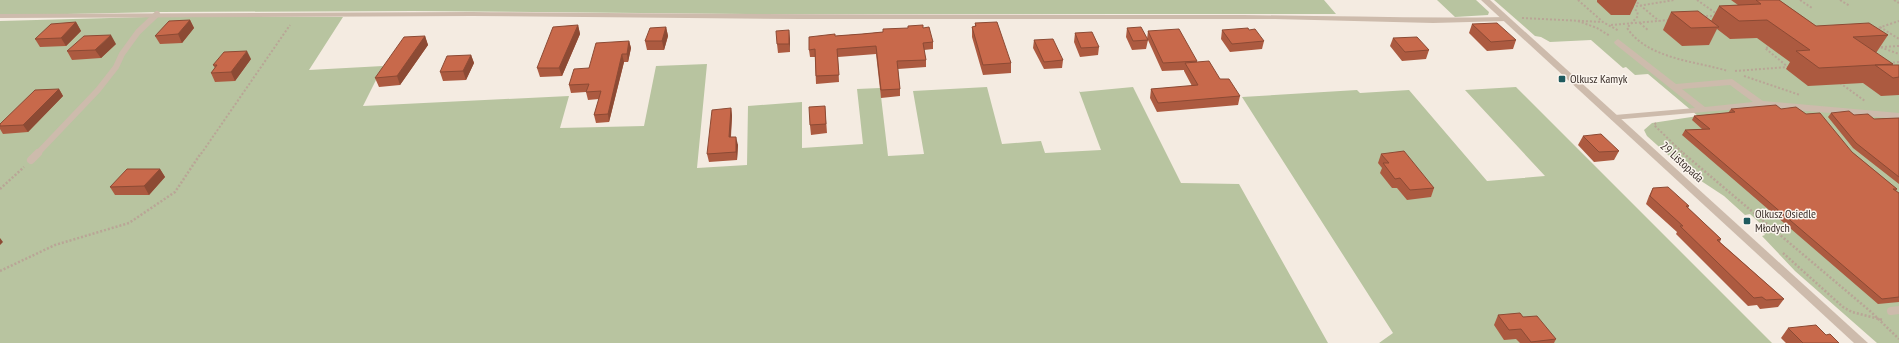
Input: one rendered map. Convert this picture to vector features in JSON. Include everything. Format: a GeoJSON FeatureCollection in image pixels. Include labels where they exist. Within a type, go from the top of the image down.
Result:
{"type":"FeatureCollection","features":[{"type":"Feature","properties":{"kind":"street","name":"29 Listopada"},"geometry":{"type":"LineString","coordinates":[[1485,0],[1862,343]]}},
{"type":"Feature","properties":{"kind":"street"},"geometry":{"type":"LineString","coordinates":[[0,16],[157,14],[472,14],[801,17],[1267,17],[1432,21],[1506,19]]}},
{"type":"Feature","properties":{"kind":"street"},"geometry":{"type":"LineString","coordinates":[[1618,42],[1702,109]]}},
{"type":"Feature","properties":{"kind":"street"},"geometry":{"type":"LineString","coordinates":[[1673,86],[1732,82],[1761,104]]}},
{"type":"Feature","properties":{"kind":"street"},"geometry":{"type":"LineString","coordinates":[[1615,118],[1761,104],[1816,111],[1899,116]]}},
{"type":"Feature","properties":{"kind":"lane"},"geometry":{"type":"LineString","coordinates":[[31,160],[98,90],[116,67],[122,54],[138,32],[157,14]]}},
{"type":"Feature","properties":{"kind":"path"},"geometry":{"type":"LineString","coordinates":[[1634,0],[1659,22]]}},
{"type":"Feature","properties":{"kind":"path"},"geometry":{"type":"LineString","coordinates":[[1626,7],[1674,0]]}},
{"type":"Feature","properties":{"kind":"path"},"geometry":{"type":"LineString","coordinates":[[1697,0],[1719,16],[1700,16]]}},
{"type":"Feature","properties":{"kind":"path"},"geometry":{"type":"LineString","coordinates":[[1800,0],[1812,8]]}},
{"type":"Feature","properties":{"kind":"path"},"geometry":{"type":"LineString","coordinates":[[1840,0],[1850,6]]}},
{"type":"Feature","properties":{"kind":"path"},"geometry":{"type":"LineString","coordinates":[[1894,0],[1899,3]]}},
{"type":"Feature","properties":{"kind":"path"},"geometry":{"type":"LineString","coordinates":[[1631,7],[1637,11],[1638,16],[1627,28],[1632,36],[1642,44],[1656,50],[1730,71],[1805,96]]}},
{"type":"Feature","properties":{"kind":"path"},"geometry":{"type":"LineString","coordinates":[[0,270],[55,245],[129,223],[176,192],[246,87],[298,15]]}},
{"type":"Feature","properties":{"kind":"path"},"geometry":{"type":"LineString","coordinates":[[1506,19],[1603,22]]}},
{"type":"Feature","properties":{"kind":"path"},"geometry":{"type":"LineString","coordinates":[[1573,20],[1597,28],[1618,42]]}},
{"type":"Feature","properties":{"kind":"path"},"geometry":{"type":"LineString","coordinates":[[1611,25],[1670,20]]}},
{"type":"Feature","properties":{"kind":"path"},"geometry":{"type":"LineString","coordinates":[[1664,21],[1669,26]]}},
{"type":"Feature","properties":{"kind":"path"},"geometry":{"type":"LineString","coordinates":[[1872,30],[1899,21]]}},
{"type":"Feature","properties":{"kind":"path"},"geometry":{"type":"LineString","coordinates":[[1640,23],[1649,31]]}},
{"type":"Feature","properties":{"kind":"path"},"geometry":{"type":"LineString","coordinates":[[1880,27],[1899,39]]}},
{"type":"Feature","properties":{"kind":"path"},"geometry":{"type":"LineString","coordinates":[[1873,44],[1899,54]]}},
{"type":"Feature","properties":{"kind":"path"},"geometry":{"type":"LineString","coordinates":[[1878,47],[1899,46]]}},
{"type":"Feature","properties":{"kind":"path"},"geometry":{"type":"LineString","coordinates":[[1776,47],[1765,48],[1788,67]]}},
{"type":"Feature","properties":{"kind":"path"},"geometry":{"type":"LineString","coordinates":[[1884,63],[1899,62]]}},
{"type":"Feature","properties":{"kind":"path"},"geometry":{"type":"LineString","coordinates":[[1730,71],[1792,67]]}},
{"type":"Feature","properties":{"kind":"path"},"geometry":{"type":"LineString","coordinates":[[1838,81],[1883,115]]}},
{"type":"Feature","properties":{"kind":"path"},"geometry":{"type":"LineString","coordinates":[[1650,121],[1658,120],[1654,125],[1671,143],[1741,200],[1870,311],[1899,339]]}},
{"type":"Feature","properties":{"kind":"path"},"geometry":{"type":"LineString","coordinates":[[0,189],[31,160]]}},
{"type":"Feature","properties":{"kind":"path"},"geometry":{"type":"LineString","coordinates":[[1781,251],[1843,306],[1852,312],[1884,320]]}},
{"type":"Feature","properties":{"kind":"green space"},"geometry":{"type":"Polygon","coordinates":[[[0,0],[1324,0],[1336,14],[746,14],[413,11],[161,12],[20,15],[0,14],[0,0]]]}},
{"type":"Feature","properties":{"kind":"green space"},"geometry":{"type":"Polygon","coordinates":[[[1437,0],[1476,0],[1489,12],[1488,15],[1455,17],[1437,0]]]}},
{"type":"Feature","properties":{"kind":"green space"},"geometry":{"type":"Polygon","coordinates":[[[1494,0],[1899,0],[1899,343],[1877,343],[1795,271],[1762,236],[1765,235],[1757,225],[1761,224],[1750,214],[1745,215],[1724,196],[1686,171],[1647,136],[1644,130],[1652,123],[1698,116],[1648,74],[1635,75],[1626,67],[1623,68],[1591,40],[1550,42],[1541,37],[1535,36],[1494,0]]]}},
{"type":"Feature","properties":{"kind":"green space"},"geometry":{"type":"Polygon","coordinates":[[[146,17],[343,17],[309,70],[383,66],[363,106],[569,96],[560,128],[644,126],[656,66],[707,64],[697,168],[747,165],[748,106],[802,102],[802,148],[863,144],[857,89],[880,88],[888,156],[924,154],[913,91],[987,87],[1002,144],[1041,141],[1045,153],[1101,150],[1079,91],[1133,87],[1181,183],[1239,184],[1328,343],[0,343],[0,21],[146,17]]]}},
{"type":"Feature","properties":{"kind":"green space"},"geometry":{"type":"Polygon","coordinates":[[[1516,87],[1772,343],[1379,343],[1393,333],[1242,97],[1357,90],[1360,93],[1409,90],[1487,181],[1545,176],[1465,90],[1516,87]]]}},
{"type":"Feature","properties":{"kind":"building"},"geometry":{"type":"Polygon","coordinates":[[[1756,0],[1779,0],[1816,26],[1869,23],[1888,35],[1853,37],[1893,64],[1819,68],[1796,51],[1810,50],[1767,20],[1739,21],[1719,6],[1761,4],[1756,0]]]}},
{"type":"Feature","properties":{"kind":"building"},"geometry":{"type":"Polygon","coordinates":[[[1698,11],[1719,27],[1691,28],[1671,12],[1698,11]]]}},
{"type":"Feature","properties":{"kind":"building"},"geometry":{"type":"Polygon","coordinates":[[[190,20],[178,34],[155,36],[169,21],[190,20]]]}},
{"type":"Feature","properties":{"kind":"building"},"geometry":{"type":"Polygon","coordinates":[[[76,22],[61,38],[35,39],[51,24],[76,22]]]}},
{"type":"Feature","properties":{"kind":"building"},"geometry":{"type":"Polygon","coordinates":[[[997,22],[1011,63],[983,65],[972,27],[976,26],[975,23],[997,22]]]}},
{"type":"Feature","properties":{"kind":"building"},"geometry":{"type":"Polygon","coordinates":[[[1497,23],[1516,40],[1491,42],[1472,24],[1497,23]]]}},
{"type":"Feature","properties":{"kind":"building"},"geometry":{"type":"Polygon","coordinates":[[[578,25],[559,68],[537,68],[553,27],[578,25]]]}},
{"type":"Feature","properties":{"kind":"building"},"geometry":{"type":"Polygon","coordinates":[[[923,25],[923,28],[929,27],[933,42],[923,43],[926,60],[897,61],[900,89],[881,90],[876,46],[837,49],[839,75],[816,76],[815,49],[809,50],[809,37],[835,34],[835,36],[883,32],[883,29],[908,28],[908,26],[923,25]]]}},
{"type":"Feature","properties":{"kind":"building"},"geometry":{"type":"Polygon","coordinates":[[[666,27],[662,41],[645,41],[650,28],[666,27]]]}},
{"type":"Feature","properties":{"kind":"building"},"geometry":{"type":"Polygon","coordinates":[[[1141,27],[1148,40],[1133,41],[1127,28],[1141,27]]]}},
{"type":"Feature","properties":{"kind":"building"},"geometry":{"type":"Polygon","coordinates":[[[1248,28],[1249,30],[1255,29],[1264,41],[1232,44],[1222,30],[1248,28]]]}},
{"type":"Feature","properties":{"kind":"building"},"geometry":{"type":"Polygon","coordinates":[[[1179,29],[1197,61],[1163,63],[1148,31],[1179,29]]]}},
{"type":"Feature","properties":{"kind":"building"},"geometry":{"type":"Polygon","coordinates":[[[789,30],[789,44],[777,44],[776,31],[789,30]]]}},
{"type":"Feature","properties":{"kind":"building"},"geometry":{"type":"Polygon","coordinates":[[[1092,32],[1099,47],[1081,48],[1075,33],[1092,32]]]}},
{"type":"Feature","properties":{"kind":"building"},"geometry":{"type":"Polygon","coordinates":[[[111,35],[95,50],[67,51],[84,36],[111,35]]]}},
{"type":"Feature","properties":{"kind":"building"},"geometry":{"type":"Polygon","coordinates":[[[425,36],[397,76],[375,78],[404,37],[425,36]]]}},
{"type":"Feature","properties":{"kind":"building"},"geometry":{"type":"Polygon","coordinates":[[[1417,37],[1429,50],[1405,52],[1393,38],[1417,37]]]}},
{"type":"Feature","properties":{"kind":"building"},"geometry":{"type":"Polygon","coordinates":[[[1053,39],[1063,60],[1044,62],[1034,40],[1053,39]]]}},
{"type":"Feature","properties":{"kind":"building"},"geometry":{"type":"Polygon","coordinates":[[[629,41],[627,54],[622,54],[608,114],[594,115],[601,91],[586,92],[589,84],[569,85],[574,69],[589,68],[596,43],[629,41]]]}},
{"type":"Feature","properties":{"kind":"building"},"geometry":{"type":"Polygon","coordinates":[[[247,51],[231,72],[211,73],[217,65],[213,65],[224,52],[247,51]]]}},
{"type":"Feature","properties":{"kind":"building"},"geometry":{"type":"Polygon","coordinates":[[[471,55],[463,71],[440,72],[447,56],[471,55]]]}},
{"type":"Feature","properties":{"kind":"building"},"geometry":{"type":"Polygon","coordinates":[[[1209,61],[1220,79],[1229,79],[1240,96],[1158,103],[1151,89],[1198,85],[1185,63],[1209,61]]]}},
{"type":"Feature","properties":{"kind":"building"},"geometry":{"type":"Polygon","coordinates":[[[1875,65],[1899,65],[1899,77],[1893,78],[1875,65]]]}},
{"type":"Feature","properties":{"kind":"building"},"geometry":{"type":"Polygon","coordinates":[[[59,89],[23,125],[0,126],[0,124],[35,90],[59,89]]]}},
{"type":"Feature","properties":{"kind":"building"},"geometry":{"type":"Polygon","coordinates":[[[1776,105],[1781,109],[1796,107],[1806,114],[1820,113],[1852,152],[1897,189],[1893,189],[1899,193],[1899,297],[1882,299],[1685,130],[1710,129],[1694,116],[1735,112],[1731,109],[1776,105]]]}},
{"type":"Feature","properties":{"kind":"building"},"geometry":{"type":"Polygon","coordinates":[[[825,106],[826,124],[810,125],[809,107],[825,106]]]}},
{"type":"Feature","properties":{"kind":"building"},"geometry":{"type":"Polygon","coordinates":[[[731,108],[729,137],[736,137],[736,152],[707,154],[712,110],[731,108]]]}},
{"type":"Feature","properties":{"kind":"building"},"geometry":{"type":"Polygon","coordinates":[[[1849,111],[1854,115],[1868,114],[1874,119],[1899,118],[1899,177],[1856,143],[1831,113],[1849,111]]]}},
{"type":"Feature","properties":{"kind":"building"},"geometry":{"type":"Polygon","coordinates":[[[1601,134],[1619,151],[1599,152],[1583,136],[1601,134]]]}},
{"type":"Feature","properties":{"kind":"building"},"geometry":{"type":"Polygon","coordinates":[[[1404,151],[1434,188],[1410,190],[1400,178],[1395,179],[1383,163],[1389,163],[1381,154],[1404,151]]]}},
{"type":"Feature","properties":{"kind":"building"},"geometry":{"type":"Polygon","coordinates":[[[127,169],[160,169],[144,186],[110,187],[127,169]]]}},
{"type":"Feature","properties":{"kind":"building"},"geometry":{"type":"Polygon","coordinates":[[[1668,187],[1721,239],[1717,240],[1784,299],[1766,300],[1762,297],[1754,298],[1680,226],[1683,226],[1650,196],[1653,188],[1668,187]]]}},
{"type":"Feature","properties":{"kind":"building"},"geometry":{"type":"Polygon","coordinates":[[[1520,313],[1523,317],[1537,316],[1556,339],[1531,342],[1521,329],[1509,330],[1498,315],[1520,313]]]}},
{"type":"Feature","properties":{"kind":"building"},"geometry":{"type":"Polygon","coordinates":[[[1816,325],[1826,335],[1830,334],[1839,343],[1803,343],[1788,328],[1816,325]]]}},
{"type":"Feature","properties":{"kind":"place","name":"Olkusz Kamyk"},"geometry":{"type":"Point","coordinates":[1562,79]}},
{"type":"Feature","properties":{"kind":"place","name":"Olkusz Osiedle Młodych"},"geometry":{"type":"Point","coordinates":[1747,221]}}]}
